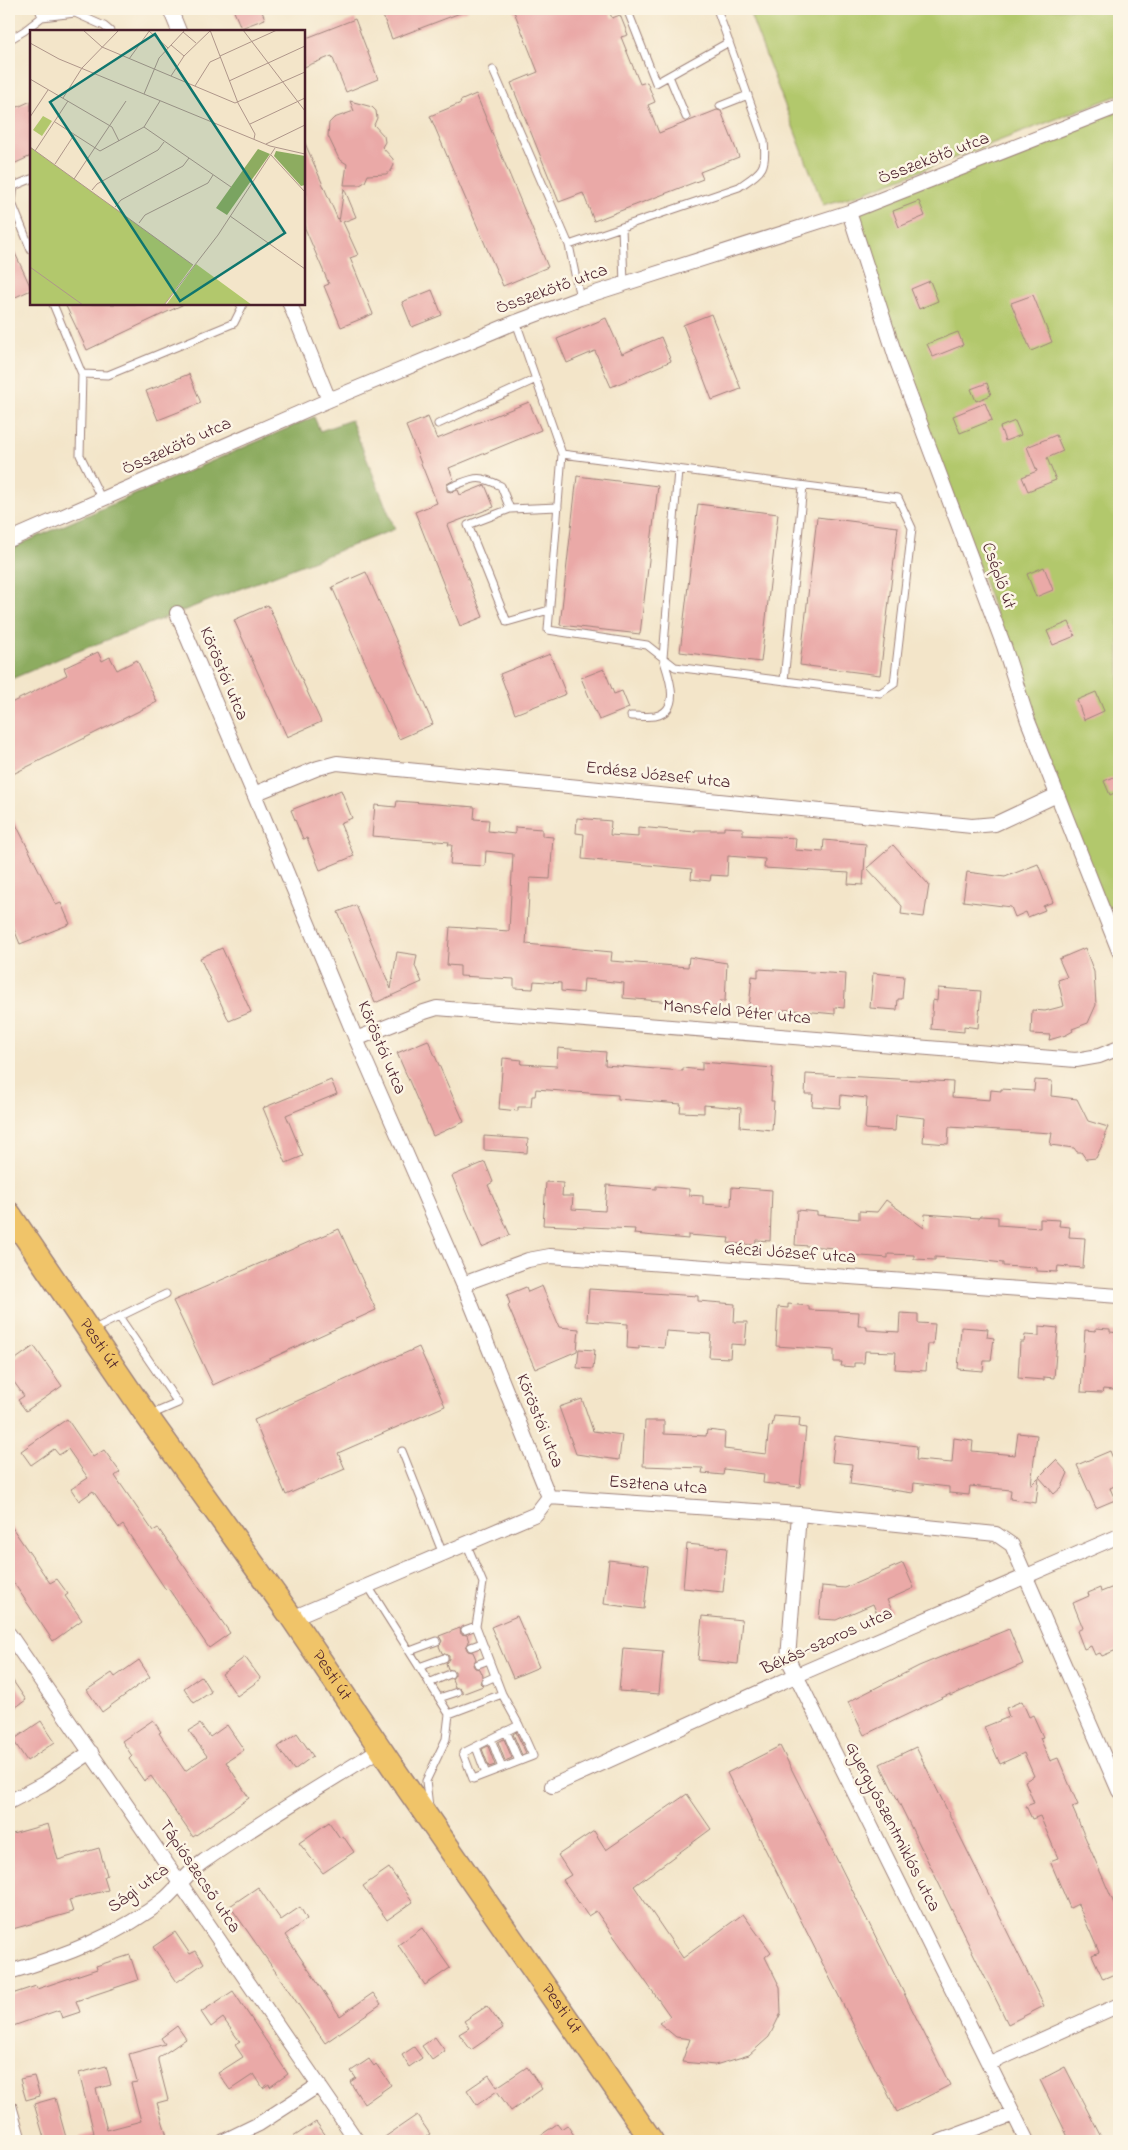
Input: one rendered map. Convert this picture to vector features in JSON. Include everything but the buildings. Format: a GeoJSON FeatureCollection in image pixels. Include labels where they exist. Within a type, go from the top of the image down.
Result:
{"type":"FeatureCollection","features":[{"type":"Feature","properties":{"kind":"main road","name":"Pesti út"},"geometry":{"type":"LineString","coordinates":[[9,1212],[147,1416],[292,1618],[380,1749],[652,2141]]}},
{"type":"Feature","properties":{"kind":"street"},"geometry":{"type":"LineString","coordinates":[[170,9],[179,30]]}},
{"type":"Feature","properties":{"kind":"street","name":"Összekötő utca"},"geometry":{"type":"LineString","coordinates":[[9,540],[329,400],[516,322],[580,298],[849,212],[1119,106]]}},
{"type":"Feature","properties":{"kind":"street","name":"Cséplő út"},"geometry":{"type":"LineString","coordinates":[[849,212],[898,364],[1057,795],[1119,951]]}},
{"type":"Feature","properties":{"kind":"street"},"geometry":{"type":"LineString","coordinates":[[290,305],[329,400]]}},
{"type":"Feature","properties":{"kind":"street","name":"Köröstói utca"},"geometry":{"type":"LineString","coordinates":[[176,614],[254,794],[356,1039],[463,1284],[548,1497]]}},
{"type":"Feature","properties":{"kind":"street","name":"Erdész József utca"},"geometry":{"type":"LineString","coordinates":[[254,794],[318,768],[337,763],[972,826],[995,824],[1057,795]]}},
{"type":"Feature","properties":{"kind":"street","name":"Mansfeld Péter utca"},"geometry":{"type":"LineString","coordinates":[[356,1039],[421,1012],[437,1008],[1076,1060],[1099,1056],[1119,1048]]}},
{"type":"Feature","properties":{"kind":"street","name":"Géczi József utca"},"geometry":{"type":"LineString","coordinates":[[463,1284],[528,1260],[550,1256],[1119,1296]]}},
{"type":"Feature","properties":{"kind":"street"},"geometry":{"type":"LineString","coordinates":[[292,1618],[536,1514],[548,1497]]}},
{"type":"Feature","properties":{"kind":"street","name":"Esztena utca"},"geometry":{"type":"LineString","coordinates":[[548,1497],[798,1514],[996,1534],[1012,1545],[1024,1577],[1116,1774],[1119,1792]]}},
{"type":"Feature","properties":{"kind":"street","name":"Gyergyószentmiklós utca"},"geometry":{"type":"LineString","coordinates":[[798,1514],[788,1660],[990,2063],[1027,2141]]}},
{"type":"Feature","properties":{"kind":"street","name":"Békás-szoros utca"},"geometry":{"type":"LineString","coordinates":[[552,1786],[795,1676],[1119,1536]]}},
{"type":"Feature","properties":{"kind":"street","name":"Tápiószecső utca"},"geometry":{"type":"LineString","coordinates":[[9,1634],[357,2141]]}},
{"type":"Feature","properties":{"kind":"street","name":"Sági utca"},"geometry":{"type":"LineString","coordinates":[[9,1972],[56,1959],[93,1942],[129,1922],[165,1898],[202,1862],[380,1749]]}},
{"type":"Feature","properties":{"kind":"street"},"geometry":{"type":"LineString","coordinates":[[9,1802],[43,1784],[91,1752]]}},
{"type":"Feature","properties":{"kind":"street"},"geometry":{"type":"LineString","coordinates":[[990,2063],[1119,2005]]}},
{"type":"Feature","properties":{"kind":"street"},"geometry":{"type":"LineString","coordinates":[[224,2141],[259,2124],[319,2085]]}},
{"type":"Feature","properties":{"kind":"street"},"geometry":{"type":"LineString","coordinates":[[9,2106],[19,2141]]}},
{"type":"Feature","properties":{"kind":"street"},"geometry":{"type":"LineString","coordinates":[[941,2141],[1014,2114]]}},
{"type":"Feature","properties":{"kind":"lane"},"geometry":{"type":"LineString","coordinates":[[39,9],[42,17]]}},
{"type":"Feature","properties":{"kind":"lane"},"geometry":{"type":"LineString","coordinates":[[627,9],[656,83],[729,42]]}},
{"type":"Feature","properties":{"kind":"lane"},"geometry":{"type":"LineString","coordinates":[[569,245],[739,187],[759,173],[766,160],[764,141],[717,9]]}},
{"type":"Feature","properties":{"kind":"lane"},"geometry":{"type":"LineString","coordinates":[[9,40],[42,17],[75,13],[109,30]]}},
{"type":"Feature","properties":{"kind":"lane"},"geometry":{"type":"LineString","coordinates":[[494,70],[569,245],[580,298]]}},
{"type":"Feature","properties":{"kind":"lane"},"geometry":{"type":"LineString","coordinates":[[669,76],[686,117]]}},
{"type":"Feature","properties":{"kind":"lane"},"geometry":{"type":"LineString","coordinates":[[720,106],[748,95]]}},
{"type":"Feature","properties":{"kind":"lane"},"geometry":{"type":"LineString","coordinates":[[9,176],[14,186],[12,203],[30,248]]}},
{"type":"Feature","properties":{"kind":"lane"},"geometry":{"type":"LineString","coordinates":[[14,186],[30,179]]}},
{"type":"Feature","properties":{"kind":"lane"},"geometry":{"type":"LineString","coordinates":[[622,227],[624,284]]}},
{"type":"Feature","properties":{"kind":"lane"},"geometry":{"type":"LineString","coordinates":[[53,305],[82,374],[80,455],[102,500]]}},
{"type":"Feature","properties":{"kind":"lane"},"geometry":{"type":"LineString","coordinates":[[82,374],[108,375],[234,323],[242,307],[241,305]]}},
{"type":"Feature","properties":{"kind":"lane"},"geometry":{"type":"LineString","coordinates":[[516,322],[562,454],[548,630],[647,645],[675,667],[880,693],[894,684],[912,528],[898,498],[562,454]]}},
{"type":"Feature","properties":{"kind":"lane"},"geometry":{"type":"LineString","coordinates":[[438,424],[536,380]]}},
{"type":"Feature","properties":{"kind":"lane"},"geometry":{"type":"LineString","coordinates":[[631,716],[656,716],[666,710],[672,701],[672,686],[663,658],[678,470]]}},
{"type":"Feature","properties":{"kind":"lane"},"geometry":{"type":"LineString","coordinates":[[451,487],[477,477],[487,479],[501,486],[510,509]]}},
{"type":"Feature","properties":{"kind":"lane"},"geometry":{"type":"LineString","coordinates":[[784,681],[804,486]]}},
{"type":"Feature","properties":{"kind":"lane"},"geometry":{"type":"LineString","coordinates":[[549,610],[507,622],[468,526],[510,509],[558,507]]}},
{"type":"Feature","properties":{"kind":"lane"},"geometry":{"type":"LineString","coordinates":[[89,1331],[120,1318],[166,1294]]}},
{"type":"Feature","properties":{"kind":"lane"},"geometry":{"type":"LineString","coordinates":[[120,1318],[178,1403],[147,1416]]}},
{"type":"Feature","properties":{"kind":"lane"},"geometry":{"type":"LineString","coordinates":[[402,1452],[443,1554]]}},
{"type":"Feature","properties":{"kind":"lane"},"geometry":{"type":"LineString","coordinates":[[467,1545],[483,1583],[476,1626],[502,1694],[519,1725],[533,1756],[473,1779],[463,1753],[519,1725]]}},
{"type":"Feature","properties":{"kind":"lane"},"geometry":{"type":"LineString","coordinates":[[368,1586],[449,1714],[446,1739],[426,1781],[431,1823]]}},
{"type":"Feature","properties":{"kind":"lane"},"geometry":{"type":"LineString","coordinates":[[464,1630],[476,1626]]}},
{"type":"Feature","properties":{"kind":"lane"},"geometry":{"type":"LineString","coordinates":[[410,1651],[437,1641]]}},
{"type":"Feature","properties":{"kind":"lane"},"geometry":{"type":"LineString","coordinates":[[471,1647],[482,1643]]}},
{"type":"Feature","properties":{"kind":"lane"},"geometry":{"type":"LineString","coordinates":[[420,1667],[444,1658]]}},
{"type":"Feature","properties":{"kind":"lane"},"geometry":{"type":"LineString","coordinates":[[478,1664],[489,1660]]}},
{"type":"Feature","properties":{"kind":"lane"},"geometry":{"type":"LineString","coordinates":[[429,1683],[450,1674]]}},
{"type":"Feature","properties":{"kind":"lane"},"geometry":{"type":"LineString","coordinates":[[485,1681],[496,1676]]}},
{"type":"Feature","properties":{"kind":"lane"},"geometry":{"type":"LineString","coordinates":[[439,1698],[457,1692]]}},
{"type":"Feature","properties":{"kind":"lane"},"geometry":{"type":"LineString","coordinates":[[449,1714],[502,1694]]}},
{"type":"Feature","properties":{"kind":"lane"},"geometry":{"type":"LineString","coordinates":[[506,1731],[519,1761]]}},
{"type":"Feature","properties":{"kind":"lane"},"geometry":{"type":"LineString","coordinates":[[491,1739],[502,1768]]}},
{"type":"Feature","properties":{"kind":"lane"},"geometry":{"type":"LineString","coordinates":[[476,1747],[486,1774]]}},
{"type":"Feature","properties":{"kind":"green space"},"geometry":{"type":"Polygon","coordinates":[[[748,9],[1119,9],[1119,95],[860,194],[823,205],[748,9]]]}},
{"type":"Feature","properties":{"kind":"green space"},"geometry":{"type":"Polygon","coordinates":[[[1119,111],[1119,951],[849,212],[1119,111]]]}},
{"type":"Feature","properties":{"kind":"green space"},"geometry":{"type":"Polygon","coordinates":[[[314,417],[320,431],[351,420],[395,529],[63,657],[9,680],[9,549],[314,417]]]}}]}
